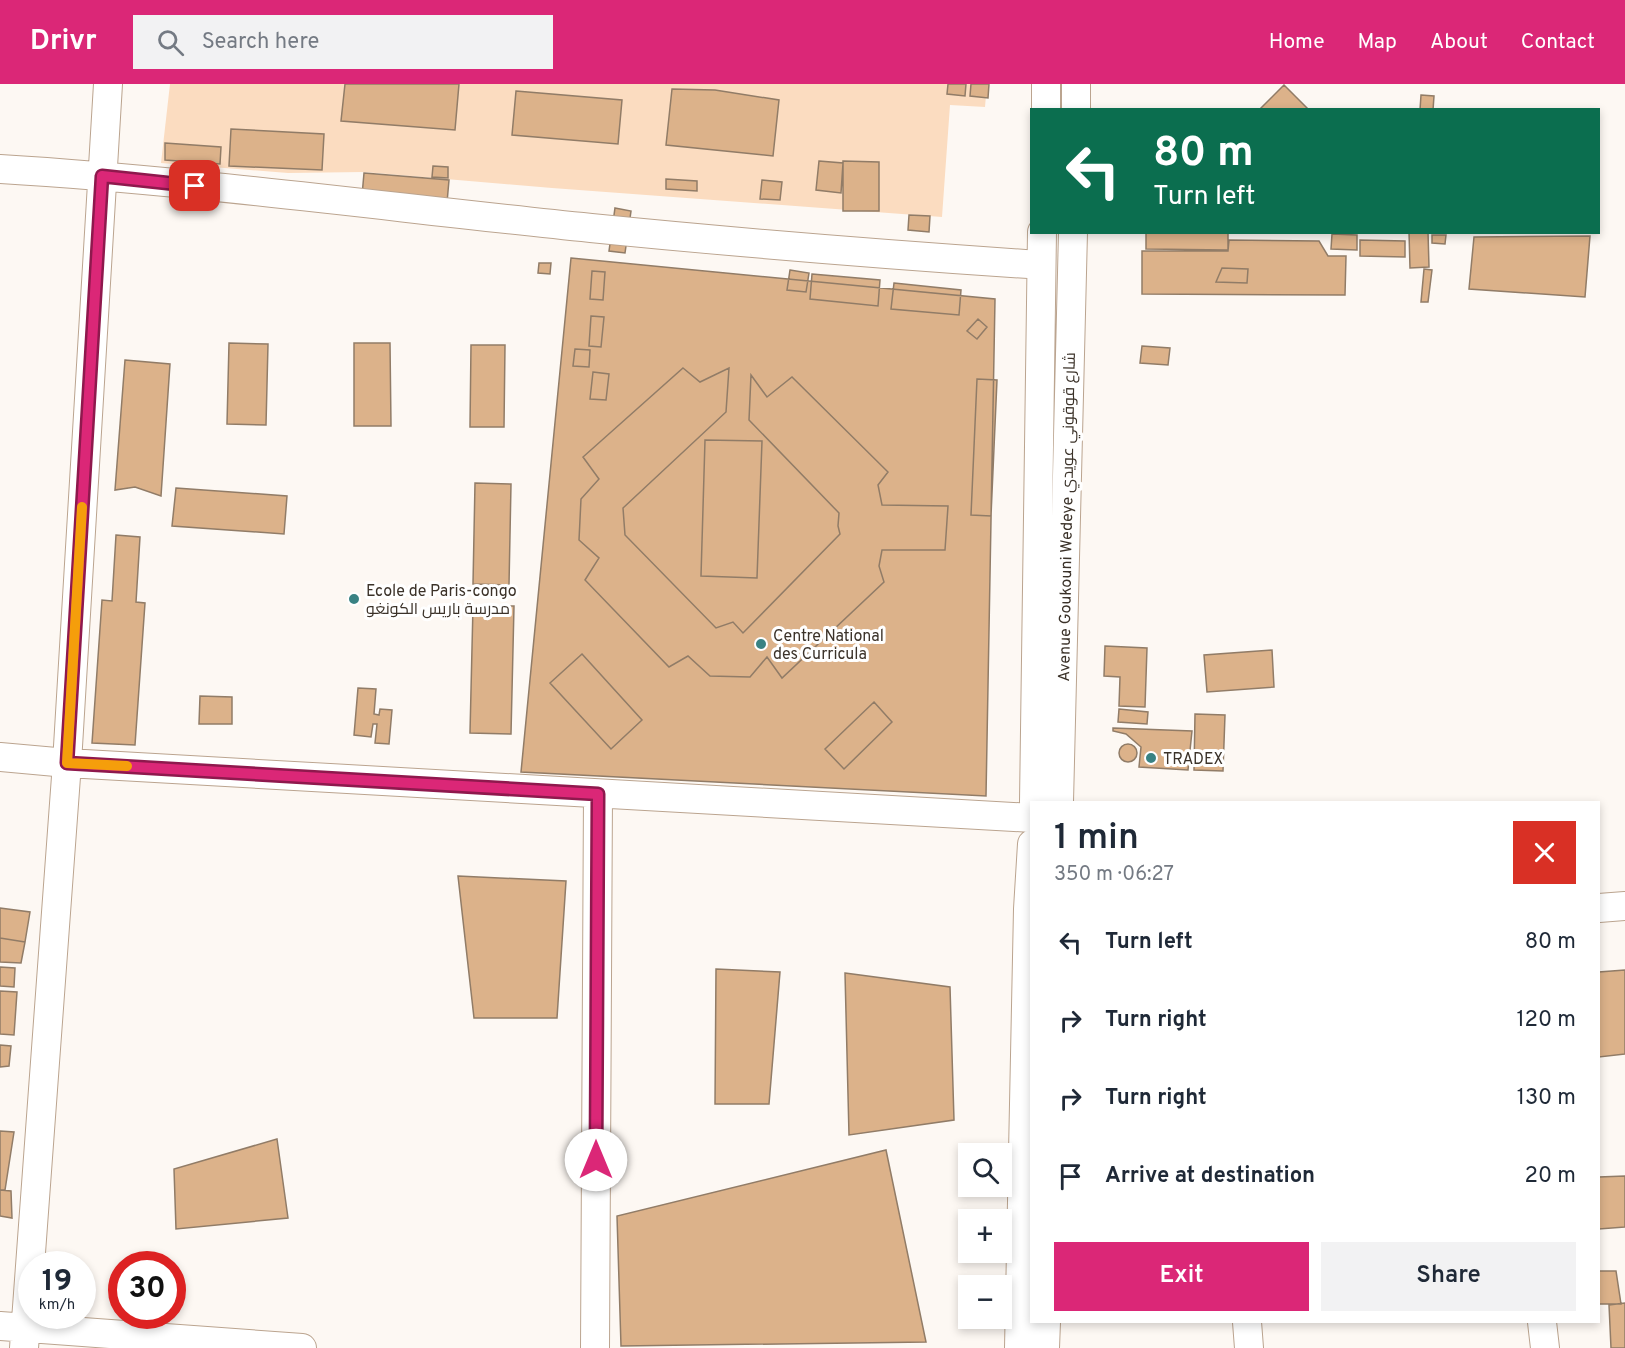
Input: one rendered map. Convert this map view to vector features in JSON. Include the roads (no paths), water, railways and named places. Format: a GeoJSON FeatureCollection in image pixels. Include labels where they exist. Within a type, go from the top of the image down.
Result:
{"type":"FeatureCollection","features":[{"type":"Feature","properties":{"kind":"street"},"geometry":{"type":"LineString","coordinates":[[108,84],[67,763],[16,1334],[302,1348]]}},
{"type":"Feature","properties":{"kind":"street"},"geometry":{"type":"LineString","coordinates":[[1046,84],[1046,108]]}},
{"type":"Feature","properties":{"kind":"street"},"geometry":{"type":"LineString","coordinates":[[1076,84],[1076,108]]}},
{"type":"Feature","properties":{"kind":"street"},"geometry":{"type":"LineString","coordinates":[[0,169],[102,176],[591,228],[851,252],[1041,266]]}},
{"type":"Feature","properties":{"kind":"street","name":"Avenue Goukouni Wedeye شارع قوقوني عويدي"},"geometry":{"type":"LineString","coordinates":[[1034,801],[1042,234]]}},
{"type":"Feature","properties":{"kind":"street","name":"Avenue Goukouni Wedeye شارع قوقوني عويدي"},"geometry":{"type":"LineString","coordinates":[[1059,801],[1073,234]]}},
{"type":"Feature","properties":{"kind":"street"},"geometry":{"type":"LineString","coordinates":[[0,757],[67,763],[1030,818]]}},
{"type":"Feature","properties":{"kind":"street"},"geometry":{"type":"LineString","coordinates":[[595,1348],[598,794]]}},
{"type":"Feature","properties":{"kind":"street"},"geometry":{"type":"LineString","coordinates":[[1600,908],[1625,906]]}},
{"type":"Feature","properties":{"kind":"street"},"geometry":{"type":"LineString","coordinates":[[1019,1348],[1030,909]]}},
{"type":"Feature","properties":{"kind":"street"},"geometry":{"type":"LineString","coordinates":[[1045,1348],[1046,1323]]}},
{"type":"Feature","properties":{"kind":"street"},"geometry":{"type":"LineString","coordinates":[[1247,1323],[1249,1348]]}},
{"type":"Feature","properties":{"kind":"street"},"geometry":{"type":"LineString","coordinates":[[1542,1323],[1545,1348]]}},
{"type":"Feature","properties":{"kind":"place","name":"Ecole de Paris-congo مدرسة باريس الكونغو"},"geometry":{"type":"Point","coordinates":[354,599]}},
{"type":"Feature","properties":{"kind":"place","name":"Centre National des Curricula"},"geometry":{"type":"Point","coordinates":[761,644]}},
{"type":"Feature","properties":{"kind":"place","name":"TRADEX"},"geometry":{"type":"Point","coordinates":[1151,758]}}]}
